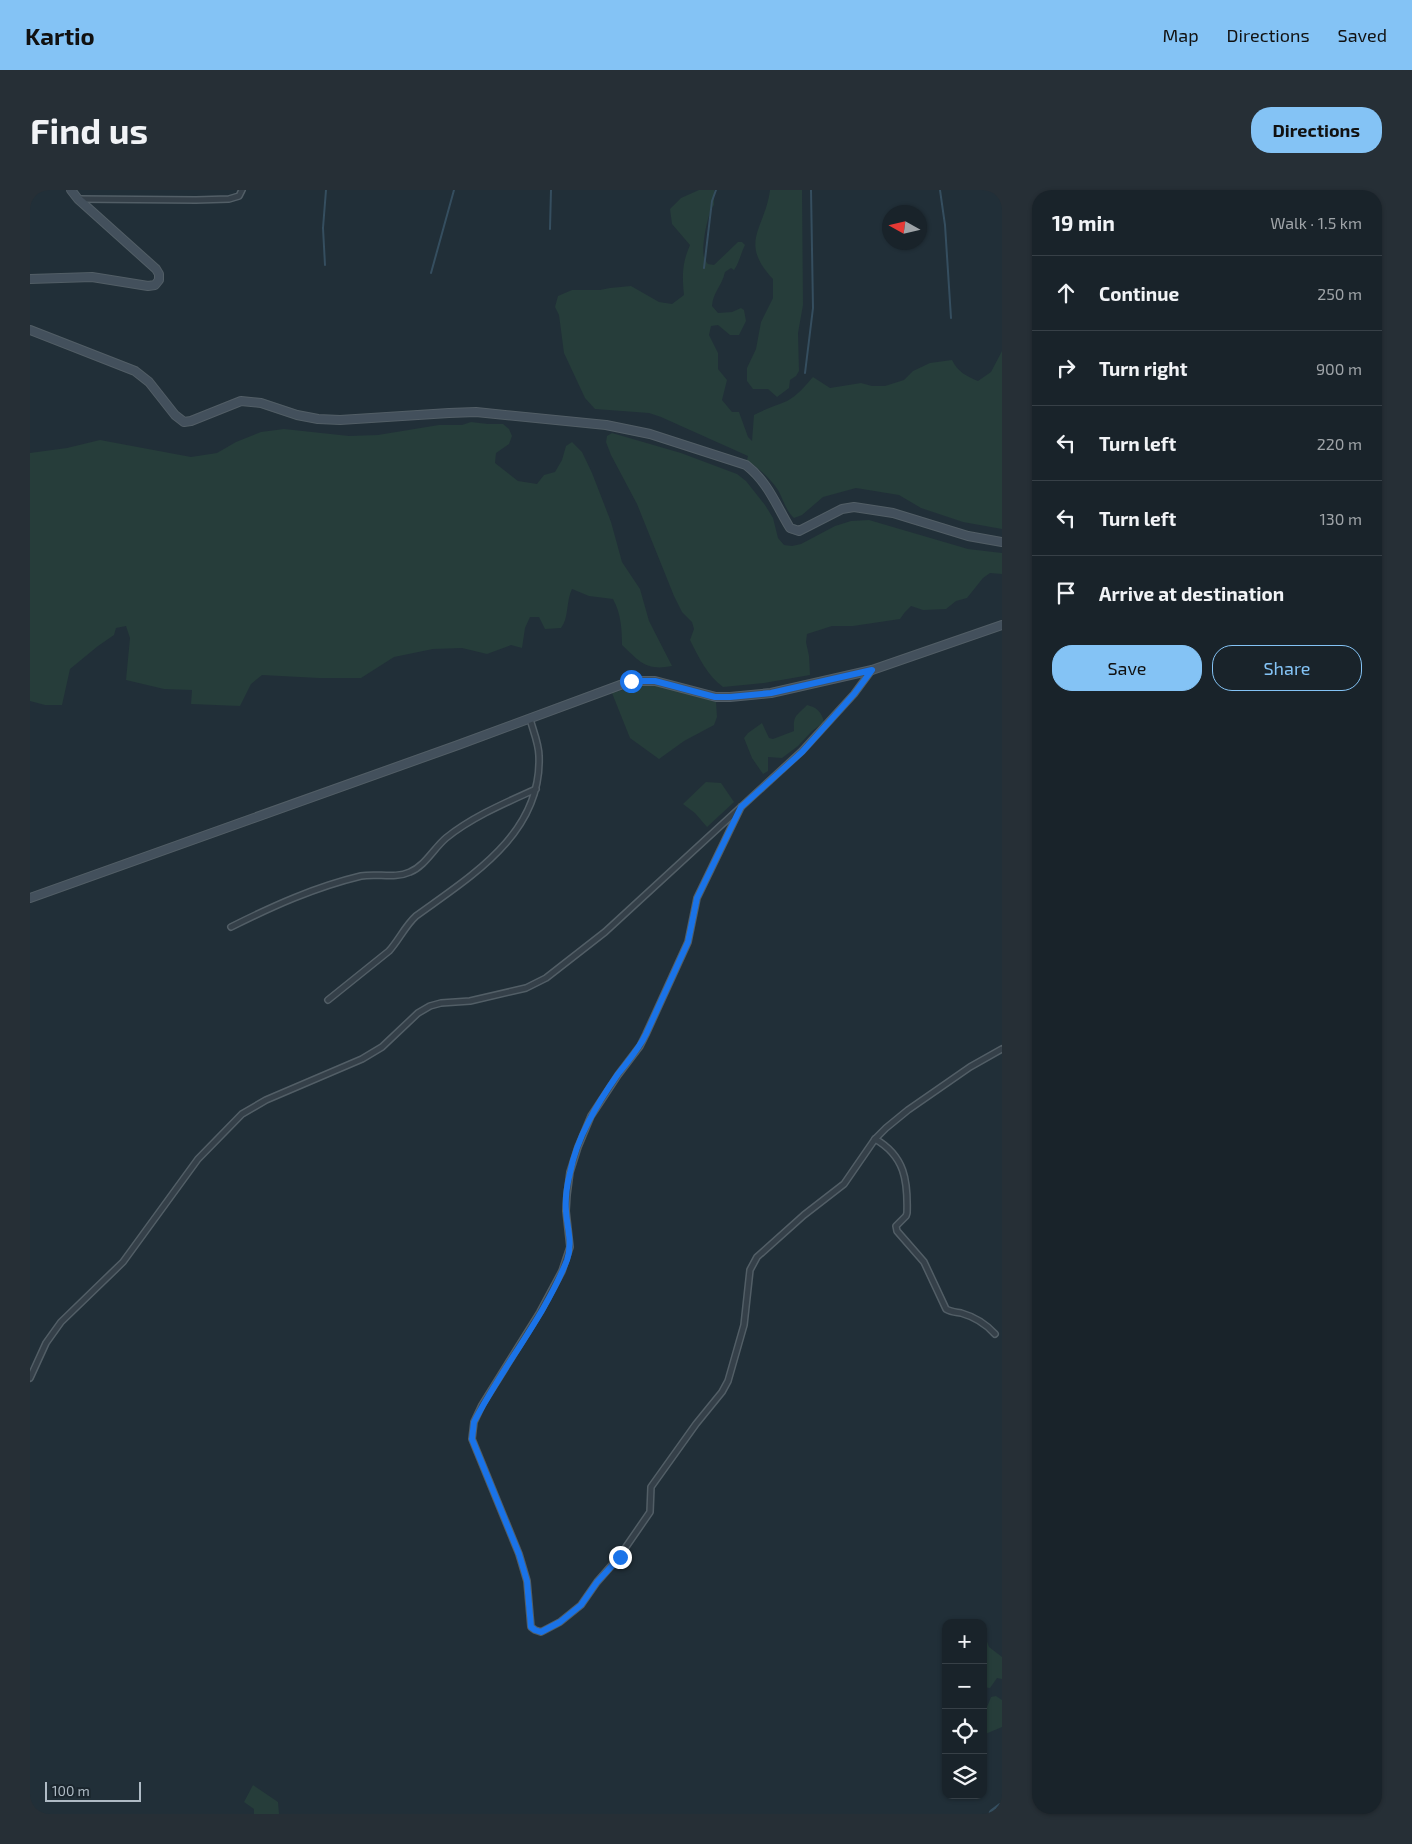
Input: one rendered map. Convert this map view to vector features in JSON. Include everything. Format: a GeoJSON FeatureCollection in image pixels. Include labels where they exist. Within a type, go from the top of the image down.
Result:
{"type":"FeatureCollection","features":[{"type":"Feature","properties":{"kind":"main road"},"geometry":{"type":"LineString","coordinates":[[30,279],[92,278],[148,286],[155,284],[159,280],[159,274],[156,270],[78,199],[71,190]]}},
{"type":"Feature","properties":{"kind":"main road"},"geometry":{"type":"LineString","coordinates":[[30,330],[134,371],[149,382],[175,415],[184,422],[191,422],[241,401],[261,403],[297,415],[318,419],[340,420],[449,412],[476,412],[598,424],[650,434],[746,465],[756,472],[774,496],[790,528],[794,531],[799,531],[842,509],[854,507],[893,514],[968,536],[1002,542]]}},
{"type":"Feature","properties":{"kind":"main road"},"geometry":{"type":"LineString","coordinates":[[30,898],[631,681],[655,681],[715,697],[771,693],[872,670],[1002,625]]}},
{"type":"Feature","properties":{"kind":"street"},"geometry":{"type":"LineString","coordinates":[[78,199],[229,199],[239,196],[242,190]]}},
{"type":"Feature","properties":{"kind":"street"},"geometry":{"type":"LineString","coordinates":[[30,1378],[46,1343],[61,1322],[123,1262],[198,1159],[242,1114],[266,1100],[362,1060],[382,1047],[418,1013],[430,1006],[441,1003],[470,1001],[526,988],[546,978],[604,932],[802,752],[854,694],[872,670]]}},
{"type":"Feature","properties":{"kind":"street"},"geometry":{"type":"LineString","coordinates":[[328,1000],[389,951],[409,922],[416,916],[478,872],[500,851],[519,827],[528,812],[539,774],[539,754],[530,719]]}},
{"type":"Feature","properties":{"kind":"street"},"geometry":{"type":"LineString","coordinates":[[231,927],[284,901],[313,890],[363,876],[408,873],[415,870],[446,838],[487,812],[536,789]]}},
{"type":"Feature","properties":{"kind":"street"},"geometry":{"type":"LineString","coordinates":[[741,807],[697,898],[688,942],[646,1034],[640,1046],[591,1116],[578,1147],[570,1172],[567,1195],[566,1211],[570,1247],[562,1271],[540,1312],[474,1422],[472,1439],[519,1554],[527,1581],[531,1627],[541,1632],[560,1622],[581,1605],[597,1582],[620,1557],[650,1512],[650,1487],[722,1392],[728,1381],[744,1326],[750,1270],[757,1257],[804,1215],[844,1184],[875,1139],[908,1110],[970,1067],[1002,1049]]}},
{"type":"Feature","properties":{"kind":"street"},"geometry":{"type":"LineString","coordinates":[[875,1139],[885,1145],[896,1156],[906,1181],[907,1213],[896,1226],[897,1231],[924,1262],[946,1309],[950,1312],[974,1318],[987,1326],[995,1334]]}},
{"type":"Feature","properties":{"kind":"green space"},"geometry":{"type":"Polygon","coordinates":[[[699,190],[714,190],[714,205],[707,222],[703,246],[704,257],[708,264],[714,265],[738,242],[742,242],[745,245],[734,270],[731,268],[725,272],[712,306],[718,313],[732,312],[741,308],[744,310],[746,321],[739,335],[730,335],[718,325],[711,326],[709,335],[718,353],[718,369],[727,380],[722,400],[732,412],[739,412],[748,437],[752,441],[754,415],[791,399],[813,377],[830,388],[861,383],[872,386],[885,386],[904,380],[913,371],[930,363],[952,360],[963,373],[978,381],[991,372],[1002,351],[1002,529],[963,522],[921,508],[899,495],[856,488],[823,497],[802,515],[794,518],[775,485],[747,460],[748,456],[661,417],[649,413],[595,409],[585,398],[564,353],[559,315],[555,307],[558,296],[572,290],[600,290],[631,286],[659,302],[672,304],[684,295],[683,270],[690,245],[672,224],[670,209],[681,198],[699,190]]]}},
{"type":"Feature","properties":{"kind":"green space"},"geometry":{"type":"Polygon","coordinates":[[[770,190],[802,190],[803,305],[798,333],[799,371],[790,380],[789,388],[777,397],[768,389],[753,389],[747,381],[747,368],[756,349],[761,322],[773,298],[773,279],[757,255],[755,245],[756,235],[770,190]]]}},
{"type":"Feature","properties":{"kind":"green space"},"geometry":{"type":"Polygon","coordinates":[[[471,422],[503,424],[509,429],[512,436],[509,444],[496,453],[495,463],[518,481],[537,484],[544,475],[555,472],[562,460],[566,446],[572,442],[582,452],[611,522],[622,562],[640,589],[649,621],[672,666],[656,667],[644,664],[622,645],[619,616],[613,599],[589,596],[572,589],[564,624],[561,628],[545,629],[539,617],[530,617],[525,628],[522,648],[511,645],[487,654],[462,648],[433,649],[394,657],[361,678],[262,675],[251,684],[240,706],[191,704],[192,690],[164,689],[126,680],[130,638],[126,626],[116,628],[114,635],[70,669],[62,705],[45,705],[30,701],[30,453],[67,448],[100,440],[191,457],[217,453],[236,442],[261,432],[284,429],[349,436],[378,435],[439,425],[462,425],[471,422]]]}},
{"type":"Feature","properties":{"kind":"green space"},"geometry":{"type":"Polygon","coordinates":[[[612,433],[681,453],[737,474],[746,481],[765,505],[773,518],[778,538],[784,545],[801,544],[835,526],[851,521],[869,520],[968,549],[1002,553],[1002,574],[990,573],[983,578],[967,598],[956,601],[946,609],[923,610],[911,606],[900,619],[853,626],[832,626],[807,634],[806,642],[810,675],[764,683],[723,687],[708,672],[690,640],[694,629],[692,622],[682,612],[674,596],[637,504],[606,442],[607,436],[612,433]]]}},
{"type":"Feature","properties":{"kind":"green space"},"geometry":{"type":"Polygon","coordinates":[[[647,683],[657,684],[716,702],[717,717],[714,725],[684,741],[659,759],[630,738],[612,693],[647,683]]]}},
{"type":"Feature","properties":{"kind":"green space"},"geometry":{"type":"Polygon","coordinates":[[[807,705],[818,710],[824,722],[782,758],[768,757],[768,771],[763,774],[752,758],[744,738],[762,723],[769,738],[773,739],[794,731],[795,718],[807,705]]]}},
{"type":"Feature","properties":{"kind":"green space"},"geometry":{"type":"Polygon","coordinates":[[[706,782],[721,783],[734,802],[707,827],[695,813],[683,804],[706,782]]]}},
{"type":"Feature","properties":{"kind":"green space"},"geometry":{"type":"Polygon","coordinates":[[[987,1642],[989,1647],[1002,1657],[1002,1679],[997,1678],[990,1688],[987,1688],[987,1642]]]}},
{"type":"Feature","properties":{"kind":"green space"},"geometry":{"type":"Polygon","coordinates":[[[996,1696],[1002,1700],[1002,1727],[987,1733],[987,1707],[991,1697],[996,1696]]]}},
{"type":"Feature","properties":{"kind":"green space"},"geometry":{"type":"Polygon","coordinates":[[[253,1785],[278,1802],[279,1814],[254,1814],[254,1809],[244,1802],[253,1785]]]}},
{"type":"Feature","properties":{"kind":"waterway"},"geometry":{"type":"LineString","coordinates":[[325,265],[323,228],[326,190]]}},
{"type":"Feature","properties":{"kind":"waterway"},"geometry":{"type":"LineString","coordinates":[[431,273],[454,190]]}},
{"type":"Feature","properties":{"kind":"waterway"},"geometry":{"type":"LineString","coordinates":[[550,229],[551,190]]}},
{"type":"Feature","properties":{"kind":"waterway"},"geometry":{"type":"LineString","coordinates":[[704,268],[712,201],[716,190]]}},
{"type":"Feature","properties":{"kind":"waterway"},"geometry":{"type":"LineString","coordinates":[[805,373],[813,308],[811,190]]}},
{"type":"Feature","properties":{"kind":"waterway"},"geometry":{"type":"LineString","coordinates":[[940,190],[945,225],[951,318]]}},
{"type":"Feature","properties":{"kind":"waterway"},"geometry":{"type":"LineString","coordinates":[[994,1814],[1002,1808]]}},
{"type":"Feature","properties":{"kind":"route"},"geometry":{"type":"LineString","coordinates":[[620,1557],[597,1582],[581,1605],[560,1622],[541,1632],[531,1627],[527,1581],[519,1554],[472,1439],[474,1422],[482,1405],[540,1312],[562,1271],[570,1247],[566,1211],[567,1195],[570,1172],[578,1147],[591,1116],[640,1046],[646,1034],[688,942],[697,898],[741,807],[802,752],[854,694],[872,670],[771,693],[730,697],[715,697],[655,681],[631,681]]}}]}
